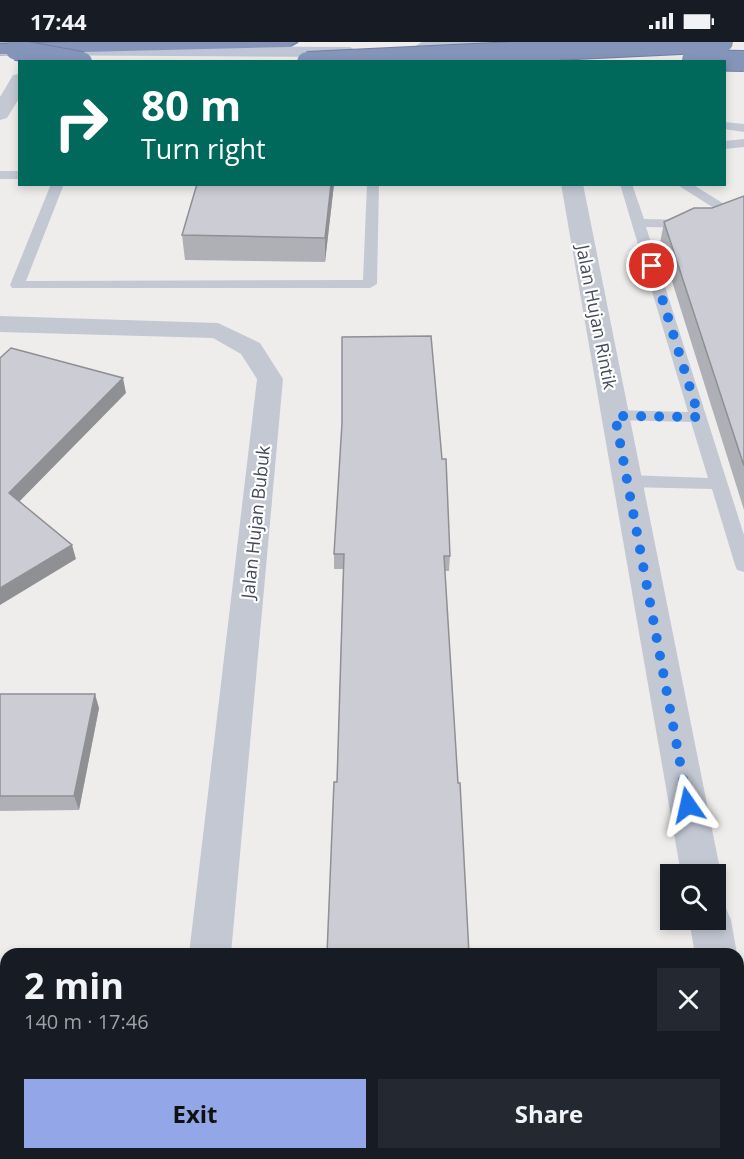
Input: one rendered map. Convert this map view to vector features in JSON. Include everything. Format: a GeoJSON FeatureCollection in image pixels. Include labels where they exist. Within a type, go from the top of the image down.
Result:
{"type":"FeatureCollection","features":[{"type":"Feature","properties":{"kind":"highway"},"geometry":{"type":"LineString","coordinates":[[16,52],[288,42]]}},
{"type":"Feature","properties":{"kind":"highway"},"geometry":{"type":"LineString","coordinates":[[349,60],[723,42]]}},
{"type":"Feature","properties":{"kind":"highway"},"geometry":{"type":"LineString","coordinates":[[16,52],[69,60]]}},
{"type":"Feature","properties":{"kind":"highway"},"geometry":{"type":"LineString","coordinates":[[726,61],[744,61]]}},
{"type":"Feature","properties":{"kind":"main road"},"geometry":{"type":"LineString","coordinates":[[16,52],[347,52],[499,42]]}},
{"type":"Feature","properties":{"kind":"street"},"geometry":{"type":"LineString","coordinates":[[567,60],[590,44],[599,42]]}},
{"type":"Feature","properties":{"kind":"street"},"geometry":{"type":"LineString","coordinates":[[439,46],[486,60]]}},
{"type":"Feature","properties":{"kind":"street"},"geometry":{"type":"LineString","coordinates":[[0,114],[18,82]]}},
{"type":"Feature","properties":{"kind":"street","name":"Jalan Hujan Rintik"},"geometry":{"type":"LineString","coordinates":[[572,186],[699,864]]}},
{"type":"Feature","properties":{"kind":"street","name":"Jalan Hujan Bubuk"},"geometry":{"type":"LineString","coordinates":[[0,324],[218,330],[251,349],[270,379],[211,948]]}},
{"type":"Feature","properties":{"kind":"street"},"geometry":{"type":"LineString","coordinates":[[712,930],[715,948]]}},
{"type":"Feature","properties":{"kind":"lane"},"geometry":{"type":"LineString","coordinates":[[726,125],[744,128]]}},
{"type":"Feature","properties":{"kind":"lane"},"geometry":{"type":"LineString","coordinates":[[726,145],[744,143]]}},
{"type":"Feature","properties":{"kind":"lane"},"geometry":{"type":"LineString","coordinates":[[0,175],[18,175]]}},
{"type":"Feature","properties":{"kind":"lane"},"geometry":{"type":"LineString","coordinates":[[57,186],[16,285],[370,284],[373,186]]}},
{"type":"Feature","properties":{"kind":"lane"},"geometry":{"type":"LineString","coordinates":[[627,186],[744,565]]}},
{"type":"Feature","properties":{"kind":"lane"},"geometry":{"type":"LineString","coordinates":[[686,186],[738,211]]}},
{"type":"Feature","properties":{"kind":"lane"},"geometry":{"type":"LineString","coordinates":[[638,223],[711,222],[738,211]]}},
{"type":"Feature","properties":{"kind":"lane"},"geometry":{"type":"LineString","coordinates":[[615,416],[699,417]]}},
{"type":"Feature","properties":{"kind":"lane"},"geometry":{"type":"LineString","coordinates":[[628,481],[719,484]]}},
{"type":"Feature","properties":{"kind":"building"},"geometry":{"type":"Polygon","coordinates":[[[196,186],[331,186],[325,238],[182,235],[196,186]]]}},
{"type":"Feature","properties":{"kind":"building"},"geometry":{"type":"Polygon","coordinates":[[[744,196],[744,466],[664,222],[694,208],[712,208],[744,196]]]}},
{"type":"Feature","properties":{"kind":"building"},"geometry":{"type":"Polygon","coordinates":[[[431,336],[442,459],[446,459],[450,556],[444,556],[469,948],[327,948],[334,782],[337,782],[344,554],[334,554],[342,423],[342,337],[431,336]]]}},
{"type":"Feature","properties":{"kind":"building"},"geometry":{"type":"Polygon","coordinates":[[[11,348],[123,378],[9,493],[72,545],[0,588],[0,358],[11,348]]]}},
{"type":"Feature","properties":{"kind":"building"},"geometry":{"type":"Polygon","coordinates":[[[0,694],[95,694],[74,796],[0,796],[0,694]]]}},
{"type":"Feature","properties":{"kind":"route"},"geometry":{"type":"LineString","coordinates":[[652,266],[699,417],[615,416],[688,805]]}}]}
